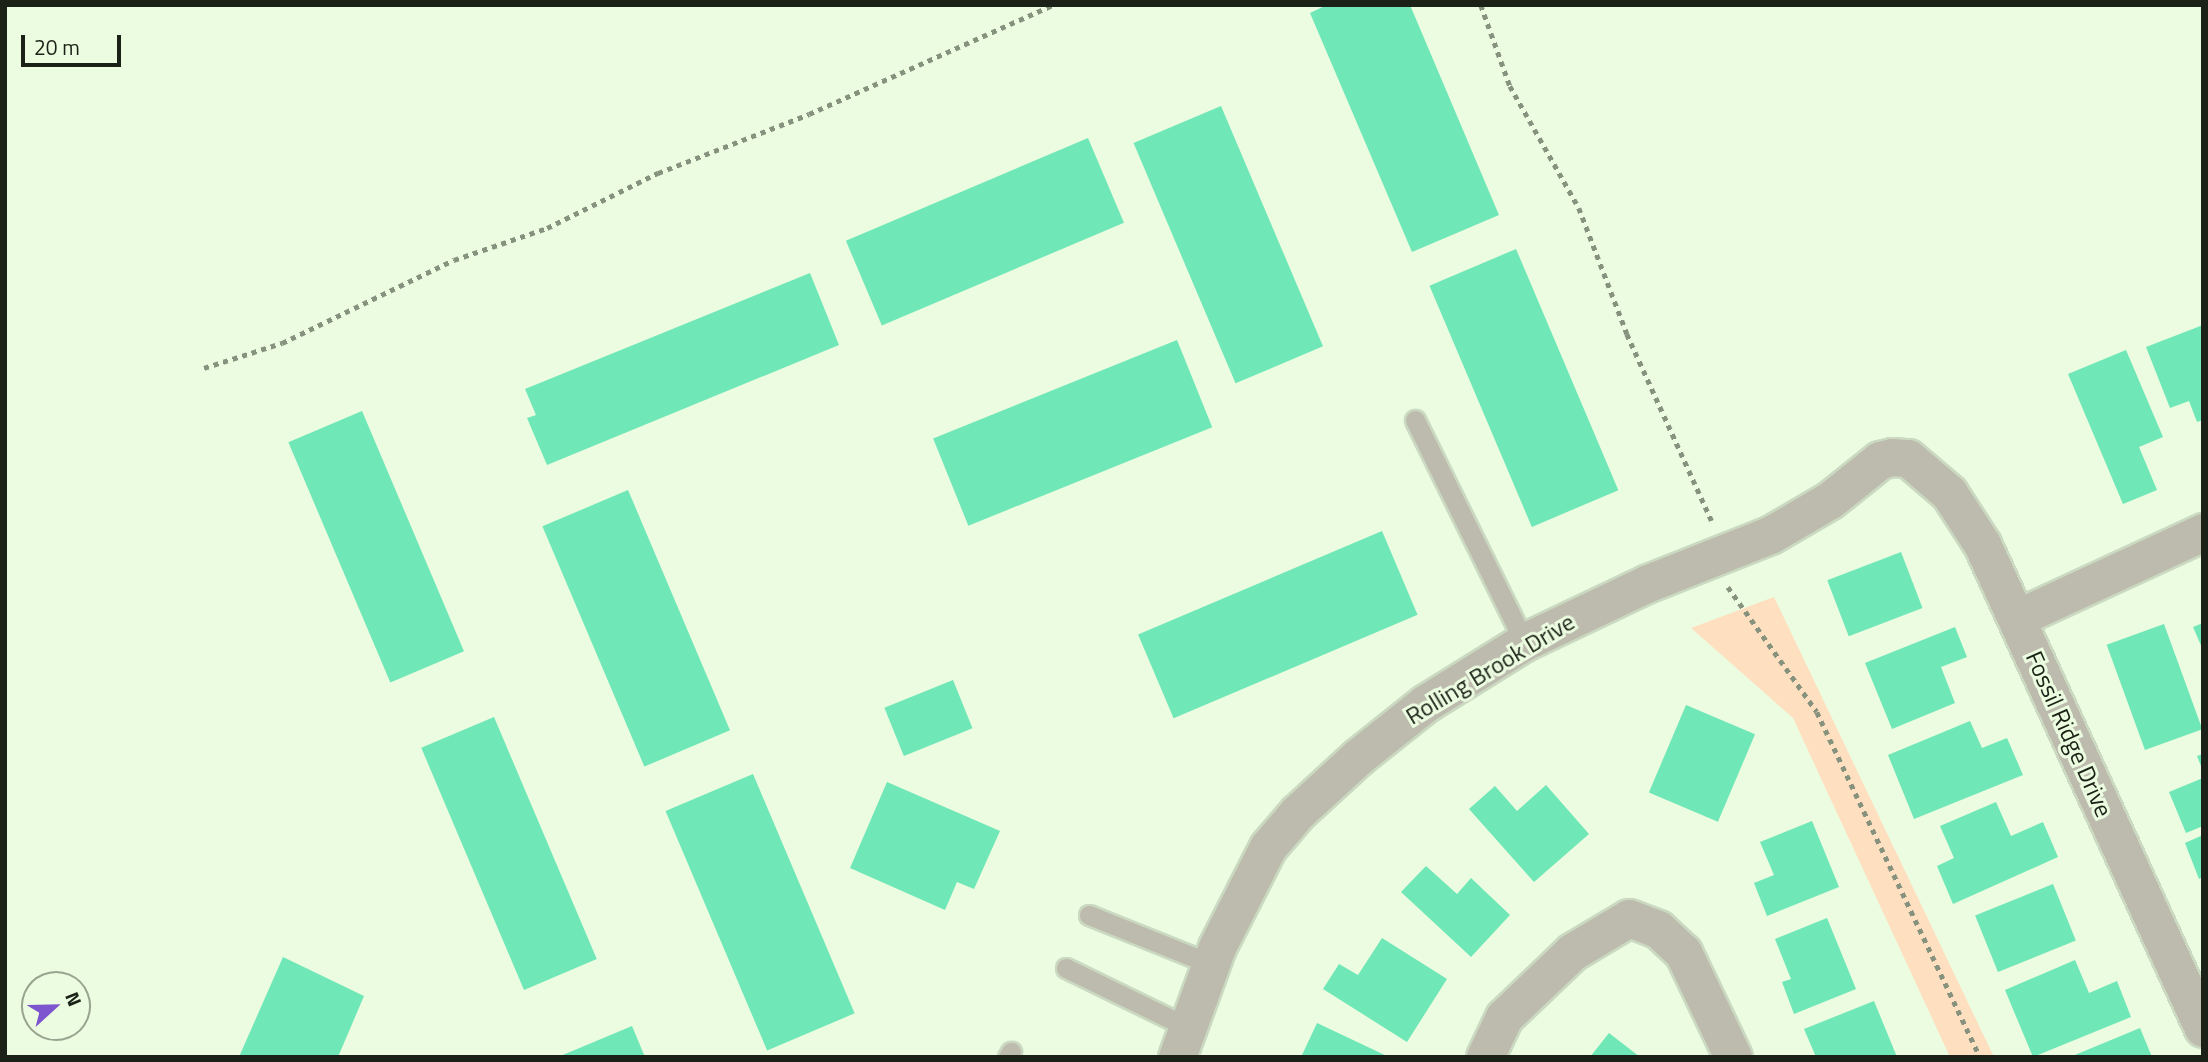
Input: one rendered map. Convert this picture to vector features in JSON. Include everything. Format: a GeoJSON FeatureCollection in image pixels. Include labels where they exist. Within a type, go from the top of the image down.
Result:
{"type":"FeatureCollection","features":[{"type":"Feature","properties":{"kind":"street","name":"Rolling Brook Drive"},"geometry":{"type":"LineString","coordinates":[[1183,1043],[1212,964],[1268,847],[1297,813],[1426,703],[1524,642],[1646,584],[1794,523],[1880,460],[1908,458]]}},
{"type":"Feature","properties":{"kind":"street","name":"Fossil Ridge Drive"},"geometry":{"type":"LineString","coordinates":[[1908,458],[1949,493],[1966,517],[2017,618],[2203,1028]]}},
{"type":"Feature","properties":{"kind":"street"},"geometry":{"type":"LineString","coordinates":[[2017,618],[2203,532]]}},
{"type":"Feature","properties":{"kind":"street"},"geometry":{"type":"LineString","coordinates":[[1485,1057],[1504,1017],[1572,952],[1629,918],[1658,929],[1683,952],[1695,971],[1733,1057]]}},
{"type":"Feature","properties":{"kind":"lane"},"geometry":{"type":"LineString","coordinates":[[1415,420],[1524,642]]}},
{"type":"Feature","properties":{"kind":"lane"},"geometry":{"type":"LineString","coordinates":[[1089,915],[1212,964]]}},
{"type":"Feature","properties":{"kind":"lane"},"geometry":{"type":"LineString","coordinates":[[1066,968],[1183,1043]]}},
{"type":"Feature","properties":{"kind":"path"},"geometry":{"type":"LineString","coordinates":[[204,368],[282,342],[454,260],[547,228],[658,173],[809,114],[1053,5]]}},
{"type":"Feature","properties":{"kind":"shaded area"},"geometry":{"type":"Polygon","coordinates":[[[1774,597],[1994,1057],[1950,1057],[1793,718],[1691,628],[1774,597]]]}},
{"type":"Feature","properties":{"kind":"building"},"geometry":{"type":"Polygon","coordinates":[[[1327,5],[1410,5],[1499,215],[1412,252],[1310,13],[1327,5]]]}},
{"type":"Feature","properties":{"kind":"building"},"geometry":{"type":"Polygon","coordinates":[[[1221,106],[1323,346],[1236,383],[1134,143],[1221,106]]]}},
{"type":"Feature","properties":{"kind":"building"},"geometry":{"type":"Polygon","coordinates":[[[1088,138],[1124,223],[882,325],[846,241],[1088,138]]]}},
{"type":"Feature","properties":{"kind":"building"},"geometry":{"type":"Polygon","coordinates":[[[1516,249],[1618,490],[1532,527],[1429,286],[1516,249]]]}},
{"type":"Feature","properties":{"kind":"building"},"geometry":{"type":"Polygon","coordinates":[[[810,273],[839,345],[547,465],[527,418],[536,415],[525,389],[810,273]]]}},
{"type":"Feature","properties":{"kind":"building"},"geometry":{"type":"Polygon","coordinates":[[[2203,325],[2203,420],[2197,422],[2189,401],[2170,408],[2146,347],[2203,325]]]}},
{"type":"Feature","properties":{"kind":"building"},"geometry":{"type":"Polygon","coordinates":[[[1177,340],[1212,427],[968,526],[933,439],[1177,340]]]}},
{"type":"Feature","properties":{"kind":"building"},"geometry":{"type":"Polygon","coordinates":[[[2126,350],[2163,437],[2139,447],[2157,490],[2123,504],[2068,374],[2126,350]]]}},
{"type":"Feature","properties":{"kind":"building"},"geometry":{"type":"Polygon","coordinates":[[[362,411],[464,651],[390,683],[288,442],[362,411]]]}},
{"type":"Feature","properties":{"kind":"building"},"geometry":{"type":"Polygon","coordinates":[[[628,490],[730,730],[644,767],[542,526],[628,490]]]}},
{"type":"Feature","properties":{"kind":"building"},"geometry":{"type":"Polygon","coordinates":[[[1382,531],[1418,615],[1174,718],[1138,635],[1382,531]]]}},
{"type":"Feature","properties":{"kind":"building"},"geometry":{"type":"Polygon","coordinates":[[[1901,552],[1923,608],[1849,636],[1827,580],[1901,552]]]}},
{"type":"Feature","properties":{"kind":"building"},"geometry":{"type":"Polygon","coordinates":[[[2203,623],[2203,650],[2193,627],[2203,623]]]}},
{"type":"Feature","properties":{"kind":"building"},"geometry":{"type":"Polygon","coordinates":[[[2164,624],[2202,729],[2145,750],[2107,645],[2164,624]]]}},
{"type":"Feature","properties":{"kind":"building"},"geometry":{"type":"Polygon","coordinates":[[[1955,627],[1967,657],[1941,667],[1955,703],[1892,729],[1865,663],[1955,627]]]}},
{"type":"Feature","properties":{"kind":"building"},"geometry":{"type":"Polygon","coordinates":[[[953,680],[972,728],[904,756],[884,708],[953,680]]]}},
{"type":"Feature","properties":{"kind":"building"},"geometry":{"type":"Polygon","coordinates":[[[1686,705],[1755,734],[1718,822],[1649,792],[1686,705]]]}},
{"type":"Feature","properties":{"kind":"building"},"geometry":{"type":"Polygon","coordinates":[[[494,717],[597,959],[524,990],[421,748],[494,717]]]}},
{"type":"Feature","properties":{"kind":"building"},"geometry":{"type":"Polygon","coordinates":[[[1970,721],[1982,748],[2007,738],[2023,775],[1914,819],[1888,755],[1970,721]]]}},
{"type":"Feature","properties":{"kind":"building"},"geometry":{"type":"Polygon","coordinates":[[[2203,754],[2203,771],[2197,756],[2203,754]]]}},
{"type":"Feature","properties":{"kind":"building"},"geometry":{"type":"Polygon","coordinates":[[[753,774],[855,1013],[767,1050],[666,811],[753,774]]]}},
{"type":"Feature","properties":{"kind":"building"},"geometry":{"type":"Polygon","coordinates":[[[2203,778],[2203,826],[2186,833],[2169,792],[2203,778]]]}},
{"type":"Feature","properties":{"kind":"building"},"geometry":{"type":"Polygon","coordinates":[[[887,782],[1000,831],[974,889],[957,882],[945,910],[850,868],[887,782]]]}},
{"type":"Feature","properties":{"kind":"building"},"geometry":{"type":"Polygon","coordinates":[[[1546,785],[1589,834],[1534,882],[1469,809],[1495,786],[1517,811],[1546,785]]]}},
{"type":"Feature","properties":{"kind":"building"},"geometry":{"type":"Polygon","coordinates":[[[1996,802],[2011,836],[2043,822],[2058,857],[1953,904],[1937,866],[1954,858],[1940,826],[1996,802]]]}},
{"type":"Feature","properties":{"kind":"building"},"geometry":{"type":"Polygon","coordinates":[[[1812,821],[1839,887],[1767,916],[1754,883],[1774,875],[1760,842],[1812,821]]]}},
{"type":"Feature","properties":{"kind":"building"},"geometry":{"type":"Polygon","coordinates":[[[2203,835],[2203,877],[2199,879],[2185,843],[2203,835]]]}},
{"type":"Feature","properties":{"kind":"building"},"geometry":{"type":"Polygon","coordinates":[[[1426,866],[1457,894],[1471,878],[1510,915],[1471,957],[1401,892],[1426,866]]]}},
{"type":"Feature","properties":{"kind":"building"},"geometry":{"type":"Polygon","coordinates":[[[2053,884],[2076,941],[1998,972],[1975,915],[2053,884]]]}},
{"type":"Feature","properties":{"kind":"building"},"geometry":{"type":"Polygon","coordinates":[[[1827,918],[1856,989],[1794,1014],[1782,982],[1791,979],[1775,939],[1827,918]]]}},
{"type":"Feature","properties":{"kind":"building"},"geometry":{"type":"Polygon","coordinates":[[[1382,938],[1447,979],[1407,1042],[1323,989],[1339,964],[1358,975],[1382,938]]]}},
{"type":"Feature","properties":{"kind":"building"},"geometry":{"type":"Polygon","coordinates":[[[283,957],[364,996],[338,1057],[239,1057],[283,957]]]}},
{"type":"Feature","properties":{"kind":"building"},"geometry":{"type":"Polygon","coordinates":[[[2075,960],[2089,993],[2117,981],[2131,1017],[2033,1057],[2005,990],[2075,960]]]}},
{"type":"Feature","properties":{"kind":"building"},"geometry":{"type":"Polygon","coordinates":[[[1874,1001],[1897,1057],[1816,1057],[1804,1029],[1874,1001]]]}},
{"type":"Feature","properties":{"kind":"building"},"geometry":{"type":"Polygon","coordinates":[[[1317,1023],[1389,1057],[1302,1055],[1317,1023]]]}},
{"type":"Feature","properties":{"kind":"building"},"geometry":{"type":"Polygon","coordinates":[[[632,1026],[645,1057],[558,1057],[632,1026]]]}},
{"type":"Feature","properties":{"kind":"building"},"geometry":{"type":"Polygon","coordinates":[[[2140,1028],[2152,1057],[2070,1057],[2140,1028]]]}},
{"type":"Feature","properties":{"kind":"building"},"geometry":{"type":"Polygon","coordinates":[[[1609,1033],[1640,1057],[1590,1057],[1609,1033]]]}}]}
